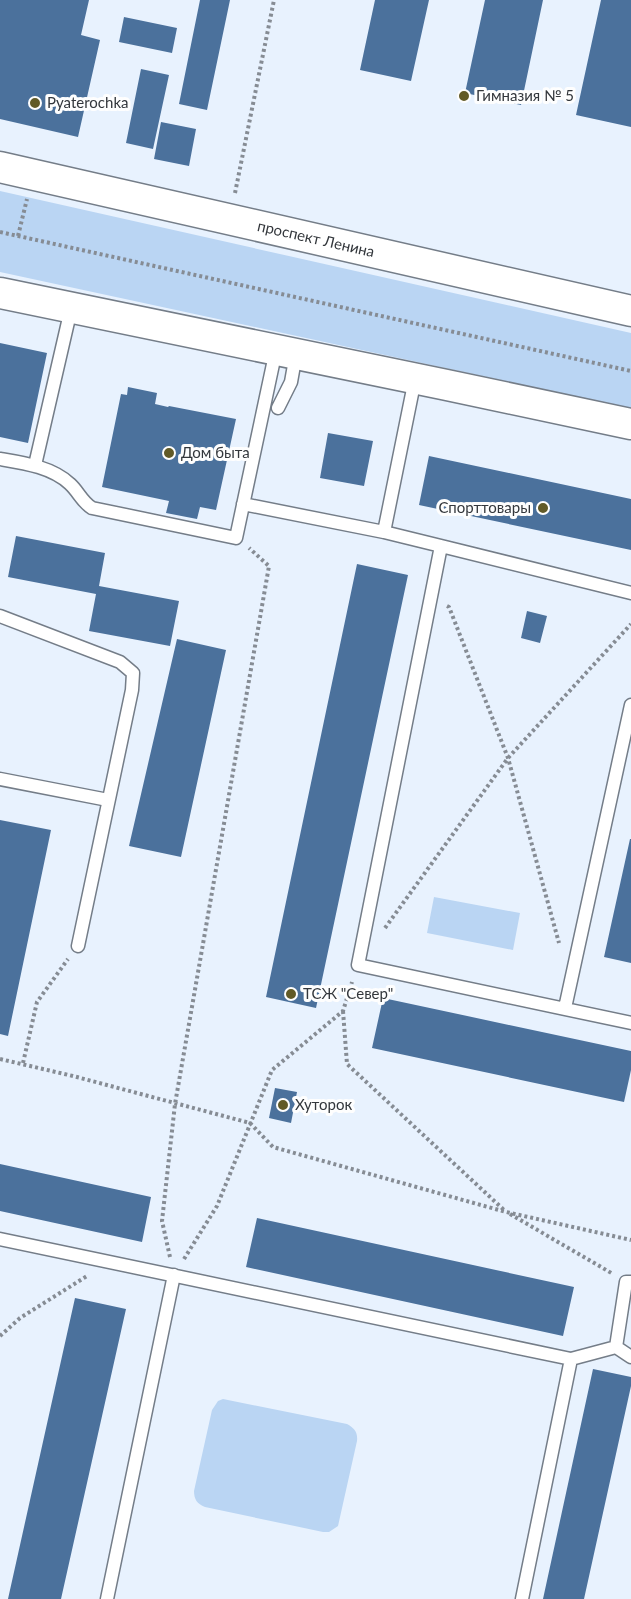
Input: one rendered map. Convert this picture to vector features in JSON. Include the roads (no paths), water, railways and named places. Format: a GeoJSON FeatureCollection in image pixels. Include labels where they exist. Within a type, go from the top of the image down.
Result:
{"type":"FeatureCollection","features":[{"type":"Feature","properties":{"kind":"street","name":"проспект Ленина"},"geometry":{"type":"LineString","coordinates":[[0,167],[631,311]]}},
{"type":"Feature","properties":{"kind":"street"},"geometry":{"type":"LineString","coordinates":[[0,293],[631,424]]}},
{"type":"Feature","properties":{"kind":"lane"},"geometry":{"type":"LineString","coordinates":[[35,465],[71,308]]}},
{"type":"Feature","properties":{"kind":"lane"},"geometry":{"type":"LineString","coordinates":[[278,408],[291,382],[286,352]]}},
{"type":"Feature","properties":{"kind":"lane"},"geometry":{"type":"LineString","coordinates":[[0,459],[35,465],[62,477],[92,508],[236,538],[243,504],[286,352]]}},
{"type":"Feature","properties":{"kind":"lane"},"geometry":{"type":"LineString","coordinates":[[384,532],[415,378]]}},
{"type":"Feature","properties":{"kind":"lane"},"geometry":{"type":"LineString","coordinates":[[243,504],[384,532],[631,593]]}},
{"type":"Feature","properties":{"kind":"lane"},"geometry":{"type":"LineString","coordinates":[[441,546],[358,964],[631,1023]]}},
{"type":"Feature","properties":{"kind":"lane"},"geometry":{"type":"LineString","coordinates":[[0,616],[120,662],[133,674],[132,690],[78,946]]}},
{"type":"Feature","properties":{"kind":"lane"},"geometry":{"type":"LineString","coordinates":[[565,1008],[631,705]]}},
{"type":"Feature","properties":{"kind":"lane"},"geometry":{"type":"LineString","coordinates":[[0,779],[108,800]]}},
{"type":"Feature","properties":{"kind":"lane"},"geometry":{"type":"LineString","coordinates":[[0,1239],[571,1359],[616,1347],[631,1357]]}},
{"type":"Feature","properties":{"kind":"lane"},"geometry":{"type":"LineString","coordinates":[[107,1599],[174,1275]]}},
{"type":"Feature","properties":{"kind":"lane"},"geometry":{"type":"LineString","coordinates":[[616,1347],[629,1282]]}},
{"type":"Feature","properties":{"kind":"lane"},"geometry":{"type":"LineString","coordinates":[[522,1599],[571,1359]]}},
{"type":"Feature","properties":{"kind":"place","name":"Гимназия № 5"},"geometry":{"type":"Point","coordinates":[464,96]}},
{"type":"Feature","properties":{"kind":"place","name":"Pyaterochka"},"geometry":{"type":"Point","coordinates":[35,103]}},
{"type":"Feature","properties":{"kind":"place","name":"Дом быта"},"geometry":{"type":"Point","coordinates":[169,453]}},
{"type":"Feature","properties":{"kind":"place","name":"Спорттовары"},"geometry":{"type":"Point","coordinates":[543,508]}},
{"type":"Feature","properties":{"kind":"place","name":"ТСЖ \"Север\""},"geometry":{"type":"Point","coordinates":[291,994]}},
{"type":"Feature","properties":{"kind":"place","name":"Хуторок"},"geometry":{"type":"Point","coordinates":[283,1105]}}]}
